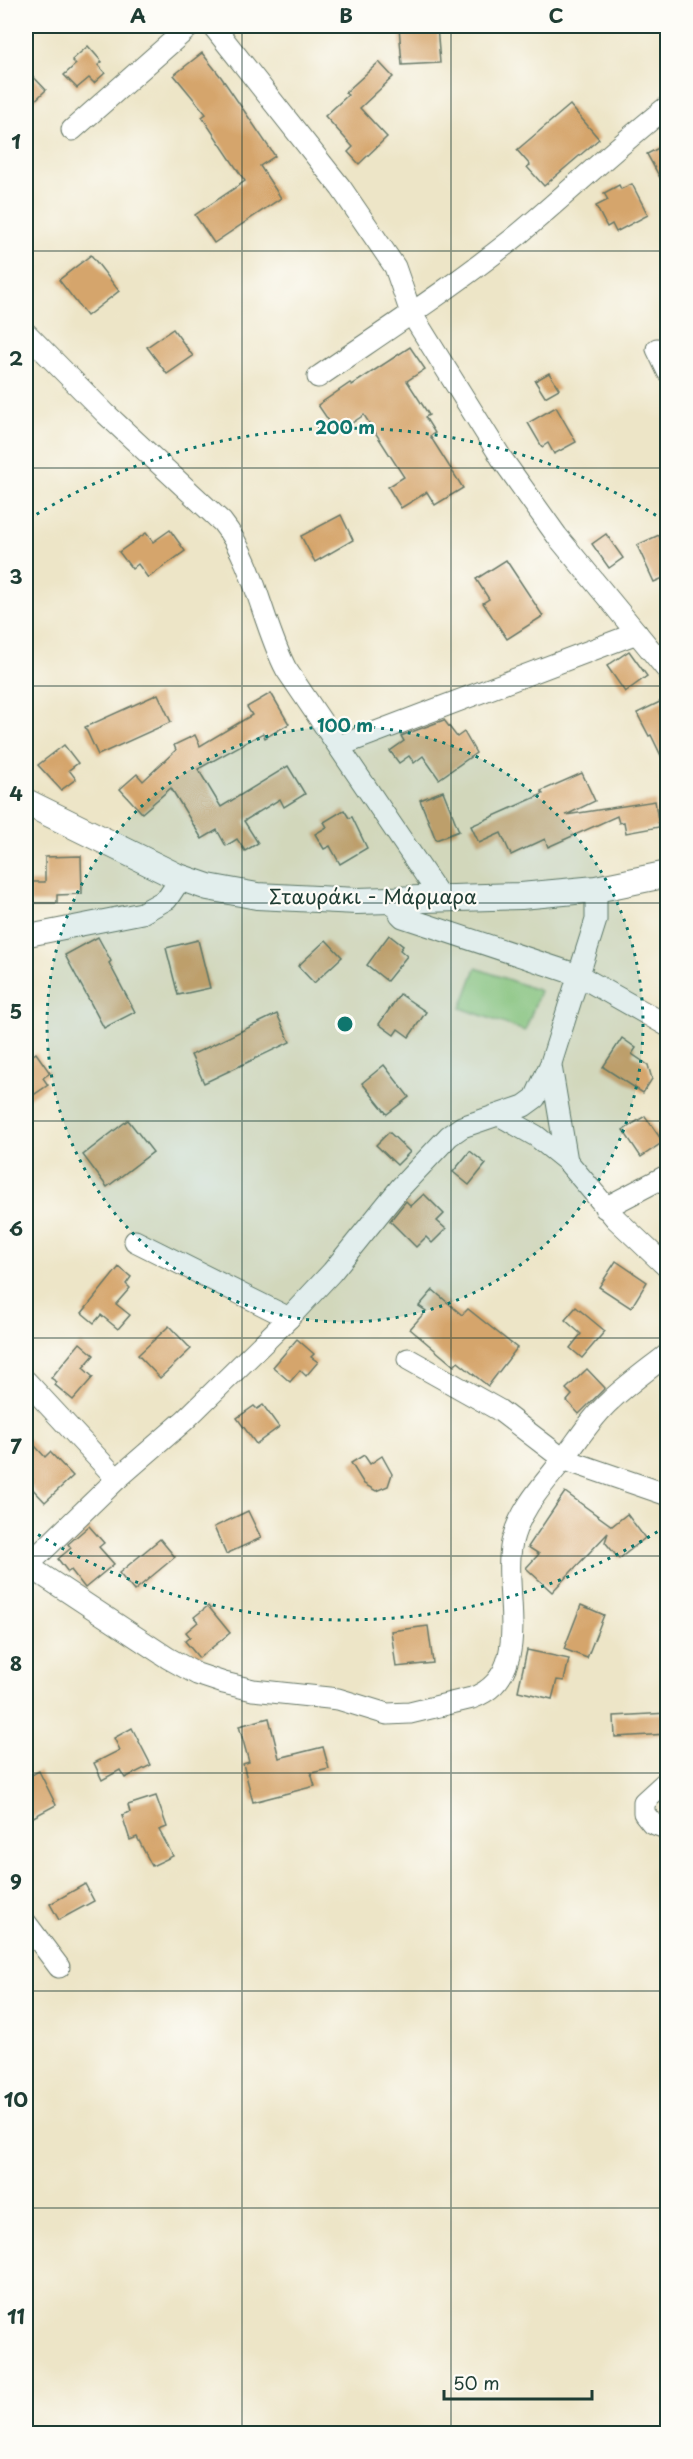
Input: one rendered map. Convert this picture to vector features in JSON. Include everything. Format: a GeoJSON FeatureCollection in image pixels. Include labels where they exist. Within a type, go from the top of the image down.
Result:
{"type":"FeatureCollection","features":[{"type":"Feature","properties":{"kind":"street"},"geometry":{"type":"LineString","coordinates":[[72,130],[190,26]]}},
{"type":"Feature","properties":{"kind":"street"},"geometry":{"type":"LineString","coordinates":[[213,26],[341,188],[395,267],[411,313],[502,459],[557,536],[668,671]]}},
{"type":"Feature","properties":{"kind":"street"},"geometry":{"type":"LineString","coordinates":[[318,377],[411,313],[518,234],[617,146],[668,106]]}},
{"type":"Feature","properties":{"kind":"street"},"geometry":{"type":"LineString","coordinates":[[26,333],[231,532],[278,654],[441,898]]}},
{"type":"Feature","properties":{"kind":"street"},"geometry":{"type":"LineString","coordinates":[[657,349],[668,372]]}},
{"type":"Feature","properties":{"kind":"street"},"geometry":{"type":"LineString","coordinates":[[339,746],[637,633]]}},
{"type":"Feature","properties":{"kind":"street","name":"Σταυράκι - Μάρμαρα"},"geometry":{"type":"LineString","coordinates":[[26,802],[181,878],[208,887],[257,896],[316,900],[521,896],[596,889],[668,874]]}},
{"type":"Feature","properties":{"kind":"street"},"geometry":{"type":"LineString","coordinates":[[26,936],[105,922],[151,910],[167,899],[181,878]]}},
{"type":"Feature","properties":{"kind":"street"},"geometry":{"type":"LineString","coordinates":[[596,889],[596,920],[551,1063],[535,1098],[524,1106],[462,1127],[449,1136],[400,1188],[332,1272],[289,1318],[185,1420],[117,1479],[26,1566],[168,1658],[212,1680],[253,1690],[338,1699],[387,1714],[423,1710],[482,1695],[493,1685],[510,1657],[513,1641],[509,1572],[512,1541],[524,1512],[607,1403],[668,1354]]}},
{"type":"Feature","properties":{"kind":"street"},"geometry":{"type":"LineString","coordinates":[[395,900],[403,916],[578,975],[668,1026]]}},
{"type":"Feature","properties":{"kind":"street"},"geometry":{"type":"LineString","coordinates":[[551,1063],[567,1161]]}},
{"type":"Feature","properties":{"kind":"street"},"geometry":{"type":"LineString","coordinates":[[499,1115],[536,1136],[567,1161],[605,1208],[668,1268]]}},
{"type":"Feature","properties":{"kind":"street"},"geometry":{"type":"LineString","coordinates":[[605,1208],[668,1175]]}},
{"type":"Feature","properties":{"kind":"street"},"geometry":{"type":"LineString","coordinates":[[135,1241],[289,1318]]}},
{"type":"Feature","properties":{"kind":"street"},"geometry":{"type":"LineString","coordinates":[[408,1359],[499,1410],[563,1460],[668,1495]]}},
{"type":"Feature","properties":{"kind":"street"},"geometry":{"type":"LineString","coordinates":[[26,1381],[117,1479]]}},
{"type":"Feature","properties":{"kind":"street"},"geometry":{"type":"LineString","coordinates":[[668,1780],[644,1802],[644,1813],[652,1823],[668,1829]]}},
{"type":"Feature","properties":{"kind":"street"},"geometry":{"type":"LineString","coordinates":[[26,1923],[59,1967]]}},
{"type":"Feature","properties":{"kind":"green space"},"geometry":{"type":"Polygon","coordinates":[[[476,968],[540,991],[525,1031],[461,1008],[476,968]]]}},
{"type":"Feature","properties":{"kind":"building"},"geometry":{"type":"Polygon","coordinates":[[[399,26],[437,26],[440,63],[402,65],[399,26]]]}},
{"type":"Feature","properties":{"kind":"building"},"geometry":{"type":"Polygon","coordinates":[[[88,46],[102,62],[98,65],[105,73],[94,83],[89,78],[77,88],[64,75],[76,64],[72,60],[88,46]]]}},
{"type":"Feature","properties":{"kind":"building"},"geometry":{"type":"Polygon","coordinates":[[[202,53],[275,156],[260,166],[281,198],[214,243],[195,215],[245,181],[202,117],[206,114],[174,75],[202,53]]]}},
{"type":"Feature","properties":{"kind":"building"},"geometry":{"type":"Polygon","coordinates":[[[379,62],[393,77],[360,108],[387,137],[359,164],[348,152],[353,147],[325,116],[348,95],[345,93],[379,62]]]}},
{"type":"Feature","properties":{"kind":"building"},"geometry":{"type":"Polygon","coordinates":[[[26,69],[46,90],[26,109],[26,69]]]}},
{"type":"Feature","properties":{"kind":"building"},"geometry":{"type":"Polygon","coordinates":[[[570,105],[599,139],[544,186],[527,167],[530,165],[517,150],[570,105]]]}},
{"type":"Feature","properties":{"kind":"building"},"geometry":{"type":"Polygon","coordinates":[[[668,143],[668,192],[647,154],[668,143]]]}},
{"type":"Feature","properties":{"kind":"building"},"geometry":{"type":"Polygon","coordinates":[[[632,184],[648,215],[616,232],[612,224],[607,227],[596,206],[608,200],[604,193],[619,185],[621,189],[632,184]]]}},
{"type":"Feature","properties":{"kind":"building"},"geometry":{"type":"Polygon","coordinates":[[[91,255],[119,291],[87,316],[59,280],[91,255]]]}},
{"type":"Feature","properties":{"kind":"building"},"geometry":{"type":"Polygon","coordinates":[[[173,329],[193,356],[167,374],[147,347],[173,329]]]}},
{"type":"Feature","properties":{"kind":"building"},"geometry":{"type":"Polygon","coordinates":[[[410,347],[425,369],[407,381],[429,415],[425,417],[435,433],[430,436],[463,488],[435,505],[427,492],[401,508],[388,487],[404,477],[364,415],[337,433],[318,405],[410,347]]]}},
{"type":"Feature","properties":{"kind":"building"},"geometry":{"type":"Polygon","coordinates":[[[549,373],[559,389],[545,397],[535,381],[549,373]]]}},
{"type":"Feature","properties":{"kind":"building"},"geometry":{"type":"Polygon","coordinates":[[[556,407],[576,442],[554,454],[548,443],[542,447],[528,423],[556,407]]]}},
{"type":"Feature","properties":{"kind":"building"},"geometry":{"type":"Polygon","coordinates":[[[341,515],[353,540],[315,562],[301,536],[341,515]]]}},
{"type":"Feature","properties":{"kind":"building"},"geometry":{"type":"Polygon","coordinates":[[[170,530],[185,551],[148,578],[138,564],[132,569],[119,552],[146,533],[153,542],[170,530]]]}},
{"type":"Feature","properties":{"kind":"building"},"geometry":{"type":"Polygon","coordinates":[[[606,534],[623,558],[609,568],[592,544],[606,534]]]}},
{"type":"Feature","properties":{"kind":"building"},"geometry":{"type":"Polygon","coordinates":[[[659,535],[660,538],[668,535],[668,576],[654,582],[637,545],[659,535]]]}},
{"type":"Feature","properties":{"kind":"building"},"geometry":{"type":"Polygon","coordinates":[[[506,560],[543,616],[507,639],[483,603],[489,599],[476,579],[506,560]]]}},
{"type":"Feature","properties":{"kind":"building"},"geometry":{"type":"Polygon","coordinates":[[[629,651],[647,676],[625,692],[607,666],[629,651]]]}},
{"type":"Feature","properties":{"kind":"building"},"geometry":{"type":"Polygon","coordinates":[[[271,693],[289,724],[265,738],[263,733],[198,769],[221,807],[288,766],[305,794],[284,807],[280,799],[244,821],[258,843],[245,851],[237,839],[226,846],[217,830],[202,839],[171,788],[142,813],[120,789],[137,774],[143,781],[176,750],[174,745],[195,735],[200,746],[252,715],[247,707],[271,693]]]}},
{"type":"Feature","properties":{"kind":"building"},"geometry":{"type":"Polygon","coordinates":[[[158,694],[171,722],[98,755],[85,727],[158,694]]]}},
{"type":"Feature","properties":{"kind":"building"},"geometry":{"type":"Polygon","coordinates":[[[668,698],[668,770],[637,713],[668,698]]]}},
{"type":"Feature","properties":{"kind":"building"},"geometry":{"type":"Polygon","coordinates":[[[444,720],[457,737],[464,732],[476,753],[439,779],[423,756],[414,763],[409,756],[399,763],[390,751],[404,741],[401,736],[444,720]]]}},
{"type":"Feature","properties":{"kind":"building"},"geometry":{"type":"Polygon","coordinates":[[[64,745],[78,763],[69,770],[76,779],[61,790],[38,765],[64,745]]]}},
{"type":"Feature","properties":{"kind":"building"},"geometry":{"type":"Polygon","coordinates":[[[582,773],[595,801],[566,815],[655,801],[659,827],[626,833],[624,822],[619,823],[617,816],[548,847],[545,839],[511,855],[501,833],[479,843],[471,826],[543,794],[541,791],[582,773]]]}},
{"type":"Feature","properties":{"kind":"building"},"geometry":{"type":"Polygon","coordinates":[[[443,791],[459,831],[436,840],[420,800],[443,791]]]}},
{"type":"Feature","properties":{"kind":"building"},"geometry":{"type":"Polygon","coordinates":[[[344,810],[349,818],[352,817],[367,848],[340,864],[330,846],[324,849],[315,834],[327,827],[324,822],[344,810]]]}},
{"type":"Feature","properties":{"kind":"building"},"geometry":{"type":"Polygon","coordinates":[[[81,856],[82,894],[57,895],[57,903],[30,903],[29,882],[45,882],[45,857],[81,856]]]}},
{"type":"Feature","properties":{"kind":"building"},"geometry":{"type":"Polygon","coordinates":[[[389,935],[403,946],[400,950],[407,956],[387,981],[367,965],[389,935]]]}},
{"type":"Feature","properties":{"kind":"building"},"geometry":{"type":"Polygon","coordinates":[[[98,937],[135,1012],[104,1028],[65,955],[98,937]]]}},
{"type":"Feature","properties":{"kind":"building"},"geometry":{"type":"Polygon","coordinates":[[[198,940],[210,988],[178,995],[166,948],[198,940]]]}},
{"type":"Feature","properties":{"kind":"building"},"geometry":{"type":"Polygon","coordinates":[[[326,940],[342,957],[314,983],[298,966],[326,940]]]}},
{"type":"Feature","properties":{"kind":"building"},"geometry":{"type":"Polygon","coordinates":[[[400,994],[426,1012],[409,1037],[398,1029],[394,1035],[379,1024],[400,994]]]}},
{"type":"Feature","properties":{"kind":"building"},"geometry":{"type":"Polygon","coordinates":[[[277,1014],[290,1042],[204,1083],[191,1055],[277,1014]]]}},
{"type":"Feature","properties":{"kind":"building"},"geometry":{"type":"Polygon","coordinates":[[[622,1038],[636,1048],[632,1054],[648,1065],[652,1079],[643,1093],[603,1067],[622,1038]]]}},
{"type":"Feature","properties":{"kind":"building"},"geometry":{"type":"Polygon","coordinates":[[[26,1053],[29,1058],[36,1053],[50,1073],[43,1078],[48,1085],[26,1100],[26,1053]]]}},
{"type":"Feature","properties":{"kind":"building"},"geometry":{"type":"Polygon","coordinates":[[[384,1065],[409,1097],[387,1114],[362,1083],[384,1065]]]}},
{"type":"Feature","properties":{"kind":"building"},"geometry":{"type":"Polygon","coordinates":[[[645,1116],[663,1142],[641,1157],[623,1130],[645,1116]]]}},
{"type":"Feature","properties":{"kind":"building"},"geometry":{"type":"Polygon","coordinates":[[[128,1120],[153,1152],[107,1187],[83,1155],[128,1120]]]}},
{"type":"Feature","properties":{"kind":"building"},"geometry":{"type":"Polygon","coordinates":[[[389,1132],[410,1152],[397,1165],[376,1145],[389,1132]]]}},
{"type":"Feature","properties":{"kind":"building"},"geometry":{"type":"Polygon","coordinates":[[[470,1151],[486,1164],[469,1185],[453,1172],[470,1151]]]}},
{"type":"Feature","properties":{"kind":"building"},"geometry":{"type":"Polygon","coordinates":[[[424,1194],[444,1214],[437,1221],[446,1229],[432,1243],[426,1237],[416,1247],[390,1221],[406,1201],[411,1206],[424,1194]]]}},
{"type":"Feature","properties":{"kind":"building"},"geometry":{"type":"Polygon","coordinates":[[[616,1261],[647,1282],[631,1308],[599,1287],[616,1261]]]}},
{"type":"Feature","properties":{"kind":"building"},"geometry":{"type":"Polygon","coordinates":[[[119,1267],[131,1277],[126,1284],[130,1288],[116,1304],[130,1315],[118,1329],[101,1315],[94,1323],[82,1313],[119,1267]]]}},
{"type":"Feature","properties":{"kind":"building"},"geometry":{"type":"Polygon","coordinates":[[[433,1290],[462,1315],[468,1309],[517,1348],[488,1386],[458,1362],[454,1366],[410,1329],[426,1311],[419,1306],[433,1290]]]}},
{"type":"Feature","properties":{"kind":"building"},"geometry":{"type":"Polygon","coordinates":[[[576,1307],[605,1331],[582,1358],[570,1348],[581,1334],[565,1320],[576,1307]]]}},
{"type":"Feature","properties":{"kind":"building"},"geometry":{"type":"Polygon","coordinates":[[[169,1326],[191,1349],[160,1378],[138,1355],[169,1326]]]}},
{"type":"Feature","properties":{"kind":"building"},"geometry":{"type":"Polygon","coordinates":[[[297,1339],[314,1354],[311,1357],[318,1362],[306,1376],[300,1370],[290,1382],[273,1367],[297,1339]]]}},
{"type":"Feature","properties":{"kind":"building"},"geometry":{"type":"Polygon","coordinates":[[[80,1343],[94,1355],[83,1368],[93,1377],[73,1400],[55,1385],[57,1382],[51,1378],[80,1343]]]}},
{"type":"Feature","properties":{"kind":"building"},"geometry":{"type":"Polygon","coordinates":[[[587,1369],[605,1388],[579,1414],[567,1401],[572,1395],[566,1389],[587,1369]]]}},
{"type":"Feature","properties":{"kind":"building"},"geometry":{"type":"Polygon","coordinates":[[[263,1405],[279,1427],[256,1444],[237,1418],[254,1406],[257,1409],[263,1405]]]}},
{"type":"Feature","properties":{"kind":"building"},"geometry":{"type":"Polygon","coordinates":[[[26,1436],[45,1457],[50,1452],[73,1476],[45,1502],[26,1482],[26,1436]]]}},
{"type":"Feature","properties":{"kind":"building"},"geometry":{"type":"Polygon","coordinates":[[[364,1455],[370,1464],[382,1456],[392,1474],[388,1486],[376,1491],[364,1484],[351,1463],[364,1455]]]}},
{"type":"Feature","properties":{"kind":"building"},"geometry":{"type":"Polygon","coordinates":[[[565,1492],[612,1526],[627,1514],[645,1538],[619,1559],[605,1542],[608,1533],[552,1592],[526,1568],[539,1554],[528,1547],[565,1492]]]}},
{"type":"Feature","properties":{"kind":"building"},"geometry":{"type":"Polygon","coordinates":[[[248,1511],[261,1538],[226,1554],[214,1527],[248,1511]]]}},
{"type":"Feature","properties":{"kind":"building"},"geometry":{"type":"Polygon","coordinates":[[[89,1526],[104,1543],[99,1547],[114,1564],[85,1588],[71,1570],[68,1572],[58,1559],[71,1548],[68,1544],[89,1526]]]}},
{"type":"Feature","properties":{"kind":"building"},"geometry":{"type":"Polygon","coordinates":[[[160,1539],[175,1557],[134,1591],[119,1573],[160,1539]]]}},
{"type":"Feature","properties":{"kind":"building"},"geometry":{"type":"Polygon","coordinates":[[[581,1605],[604,1615],[587,1658],[564,1649],[581,1605]]]}},
{"type":"Feature","properties":{"kind":"building"},"geometry":{"type":"Polygon","coordinates":[[[208,1606],[230,1633],[199,1658],[185,1641],[190,1637],[186,1632],[198,1622],[194,1617],[208,1606]]]}},
{"type":"Feature","properties":{"kind":"building"},"geometry":{"type":"Polygon","coordinates":[[[428,1626],[433,1663],[396,1667],[391,1631],[428,1626]]]}},
{"type":"Feature","properties":{"kind":"building"},"geometry":{"type":"Polygon","coordinates":[[[527,1650],[569,1659],[564,1681],[557,1680],[552,1699],[518,1691],[527,1650]]]}},
{"type":"Feature","properties":{"kind":"building"},"geometry":{"type":"Polygon","coordinates":[[[668,1713],[668,1734],[615,1737],[614,1716],[668,1713]]]}},
{"type":"Feature","properties":{"kind":"building"},"geometry":{"type":"Polygon","coordinates":[[[269,1718],[279,1758],[323,1747],[329,1769],[311,1773],[315,1786],[253,1802],[243,1764],[249,1762],[239,1726],[269,1718]]]}},
{"type":"Feature","properties":{"kind":"building"},"geometry":{"type":"Polygon","coordinates":[[[132,1728],[151,1765],[125,1778],[120,1770],[102,1780],[94,1763],[120,1750],[114,1738],[132,1728]]]}},
{"type":"Feature","properties":{"kind":"building"},"geometry":{"type":"Polygon","coordinates":[[[39,1771],[56,1805],[26,1821],[26,1778],[39,1771]]]}},
{"type":"Feature","properties":{"kind":"building"},"geometry":{"type":"Polygon","coordinates":[[[156,1796],[167,1827],[159,1830],[173,1856],[152,1866],[137,1837],[130,1840],[122,1815],[130,1812],[128,1805],[156,1796]]]}},
{"type":"Feature","properties":{"kind":"building"},"geometry":{"type":"Polygon","coordinates":[[[85,1884],[94,1901],[59,1920],[50,1904],[85,1884]]]}}]}
